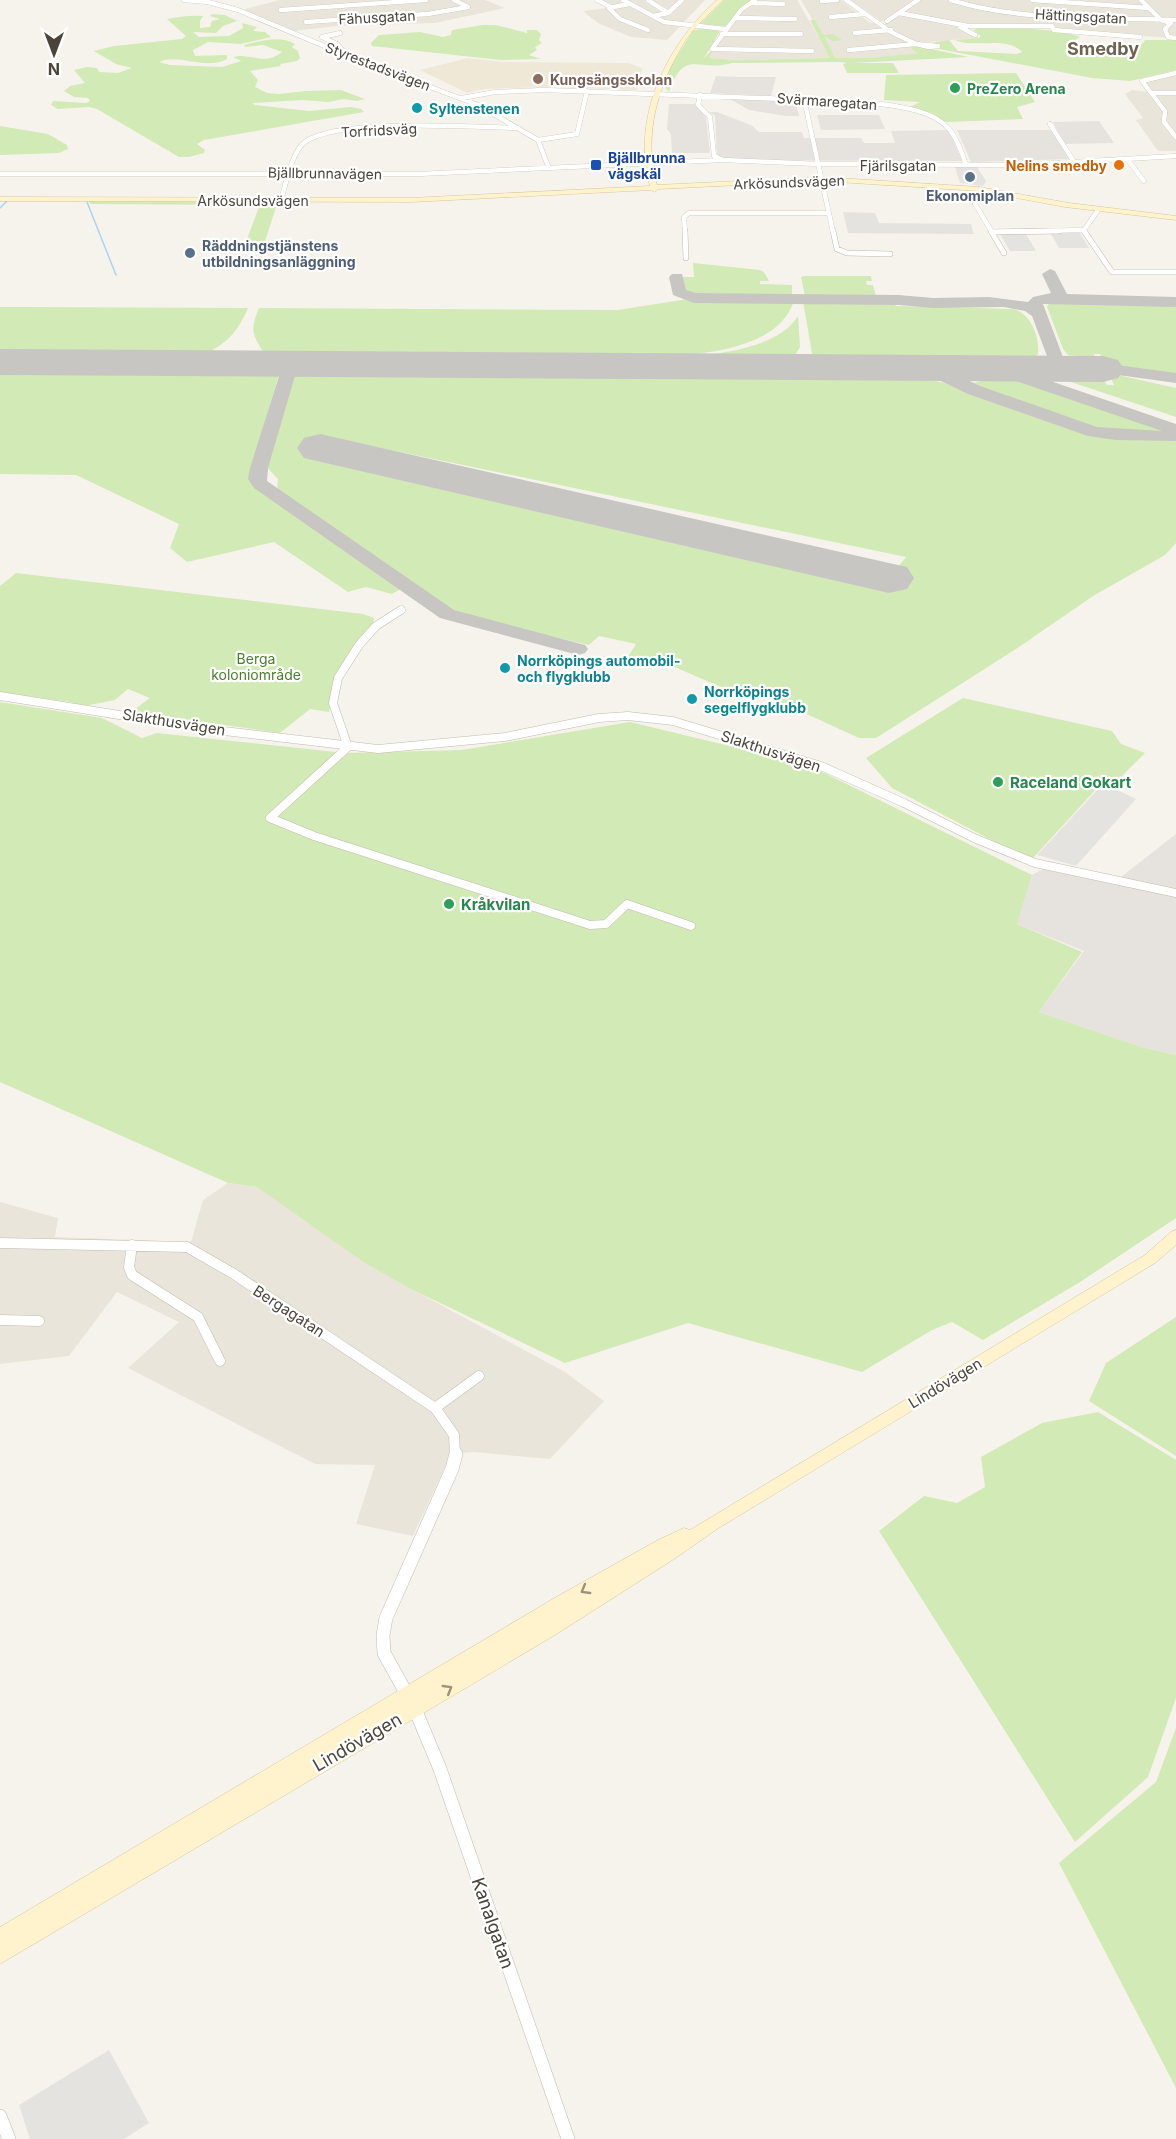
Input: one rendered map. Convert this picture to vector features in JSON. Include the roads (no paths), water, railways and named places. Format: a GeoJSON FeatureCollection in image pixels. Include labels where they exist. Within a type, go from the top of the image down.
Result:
{"type":"FeatureCollection","features":[{"type":"Feature","properties":{"kind":"main road"},"geometry":{"type":"LineString","coordinates":[[655,189],[650,162],[650,124],[658,93],[670,62],[693,27],[720,0]]}},
{"type":"Feature","properties":{"kind":"main road","name":"Arkösundsvägen"},"geometry":{"type":"LineString","coordinates":[[0,199],[411,200],[822,181],[906,184],[978,190],[1098,210],[1176,218]]}},
{"type":"Feature","properties":{"kind":"main road","name":"Lindövägen"},"geometry":{"type":"LineString","coordinates":[[0,1938],[662,1558],[711,1524],[1150,1259],[1176,1236]]}},
{"type":"Feature","properties":{"kind":"main road","name":"Lindövägen"},"geometry":{"type":"LineString","coordinates":[[0,1954],[411,1702]]}},
{"type":"Feature","properties":{"kind":"street","name":"Styrestadsvägen"},"geometry":{"type":"LineString","coordinates":[[184,0],[231,8],[341,53],[462,98],[538,140]]}},
{"type":"Feature","properties":{"kind":"street"},"geometry":{"type":"LineString","coordinates":[[281,10],[426,0]]}},
{"type":"Feature","properties":{"kind":"street","name":"Fähusgatan"},"geometry":{"type":"LineString","coordinates":[[306,22],[428,14],[468,7],[454,0]]}},
{"type":"Feature","properties":{"kind":"street"},"geometry":{"type":"LineString","coordinates":[[597,0],[611,7],[629,4]]}},
{"type":"Feature","properties":{"kind":"street"},"geometry":{"type":"LineString","coordinates":[[623,0],[671,24],[724,31],[801,34]]}},
{"type":"Feature","properties":{"kind":"street"},"geometry":{"type":"LineString","coordinates":[[648,0],[668,13]]}},
{"type":"Feature","properties":{"kind":"street"},"geometry":{"type":"LineString","coordinates":[[651,16],[668,13],[682,0]]}},
{"type":"Feature","properties":{"kind":"street"},"geometry":{"type":"LineString","coordinates":[[822,1],[837,0]]}},
{"type":"Feature","properties":{"kind":"street"},"geometry":{"type":"LineString","coordinates":[[846,0],[912,45],[930,49],[938,46],[927,44],[912,45],[849,50]]}},
{"type":"Feature","properties":{"kind":"street"},"geometry":{"type":"LineString","coordinates":[[887,21],[918,0]]}},
{"type":"Feature","properties":{"kind":"street","name":"Hättingsgatan"},"geometry":{"type":"LineString","coordinates":[[951,0],[1012,13],[1176,20]]}},
{"type":"Feature","properties":{"kind":"street"},"geometry":{"type":"LineString","coordinates":[[962,4],[970,0]]}},
{"type":"Feature","properties":{"kind":"street"},"geometry":{"type":"LineString","coordinates":[[1032,0],[1053,4],[1149,8]]}},
{"type":"Feature","properties":{"kind":"street"},"geometry":{"type":"LineString","coordinates":[[1142,0],[1161,20],[1171,24],[1165,29],[1168,37],[1176,38]]}},
{"type":"Feature","properties":{"kind":"street"},"geometry":{"type":"LineString","coordinates":[[783,4],[753,1],[724,31],[712,50],[812,51]]}},
{"type":"Feature","properties":{"kind":"street"},"geometry":{"type":"LineString","coordinates":[[611,7],[610,10],[620,19],[648,30]]}},
{"type":"Feature","properties":{"kind":"street"},"geometry":{"type":"LineString","coordinates":[[899,13],[952,24],[1052,26]]}},
{"type":"Feature","properties":{"kind":"street"},"geometry":{"type":"LineString","coordinates":[[831,17],[864,14]]}},
{"type":"Feature","properties":{"kind":"street"},"geometry":{"type":"LineString","coordinates":[[1052,14],[1054,30],[1140,37]]}},
{"type":"Feature","properties":{"kind":"street"},"geometry":{"type":"LineString","coordinates":[[735,18],[795,19]]}},
{"type":"Feature","properties":{"kind":"street"},"geometry":{"type":"LineString","coordinates":[[952,24],[975,35]]}},
{"type":"Feature","properties":{"kind":"street"},"geometry":{"type":"LineString","coordinates":[[855,33],[891,30]]}},
{"type":"Feature","properties":{"kind":"street"},"geometry":{"type":"LineString","coordinates":[[340,33],[322,37],[337,44],[343,51],[341,53]]}},
{"type":"Feature","properties":{"kind":"street"},"geometry":{"type":"LineString","coordinates":[[1176,73],[1142,83],[1165,111],[1164,122],[1176,137]]}},
{"type":"Feature","properties":{"kind":"street","name":"Svärmaregatan"},"geometry":{"type":"LineString","coordinates":[[462,98],[497,91],[587,91],[700,94],[876,104],[930,116],[951,129],[968,174]]}},
{"type":"Feature","properties":{"kind":"street"},"geometry":{"type":"LineString","coordinates":[[548,166],[538,140],[577,134],[587,91]]}},
{"type":"Feature","properties":{"kind":"street"},"geometry":{"type":"LineString","coordinates":[[1152,93],[1176,93]]}},
{"type":"Feature","properties":{"kind":"street"},"geometry":{"type":"LineString","coordinates":[[700,94],[698,105],[710,120],[714,156],[723,160]]}},
{"type":"Feature","properties":{"kind":"street"},"geometry":{"type":"LineString","coordinates":[[804,99],[837,249],[847,253],[890,254]]}},
{"type":"Feature","properties":{"kind":"street"},"geometry":{"type":"LineString","coordinates":[[1165,118],[1176,118]]}},
{"type":"Feature","properties":{"kind":"street"},"geometry":{"type":"LineString","coordinates":[[1050,124],[1074,162]]}},
{"type":"Feature","properties":{"kind":"street","name":"Torfridsväg"},"geometry":{"type":"LineString","coordinates":[[281,201],[298,150],[303,142],[330,132],[391,127],[519,128]]}},
{"type":"Feature","properties":{"kind":"street","name":"Fjärilsgatan"},"geometry":{"type":"LineString","coordinates":[[650,162],[723,160],[819,164],[966,165],[1176,156]]}},
{"type":"Feature","properties":{"kind":"street"},"geometry":{"type":"LineString","coordinates":[[1127,159],[1144,181]]}},
{"type":"Feature","properties":{"kind":"street","name":"Bjällbrunnavägen"},"geometry":{"type":"LineString","coordinates":[[0,174],[435,173],[650,162]]}},
{"type":"Feature","properties":{"kind":"street"},"geometry":{"type":"LineString","coordinates":[[978,190],[974,199],[975,204],[1004,253]]}},
{"type":"Feature","properties":{"kind":"street"},"geometry":{"type":"LineString","coordinates":[[1084,230],[1098,210]]}},
{"type":"Feature","properties":{"kind":"street"},"geometry":{"type":"LineString","coordinates":[[686,258],[684,217],[689,213],[829,213]]}},
{"type":"Feature","properties":{"kind":"street"},"geometry":{"type":"LineString","coordinates":[[993,232],[1084,230]]}},
{"type":"Feature","properties":{"kind":"street"},"geometry":{"type":"LineString","coordinates":[[1084,230],[1112,272],[1176,272]]}},
{"type":"Feature","properties":{"kind":"street"},"geometry":{"type":"LineString","coordinates":[[401,610],[376,626],[359,645],[338,678],[333,704],[348,747],[270,818],[314,836],[590,925],[606,924],[627,904],[691,926]]}},
{"type":"Feature","properties":{"kind":"street","name":"Slakthusvägen"},"geometry":{"type":"LineString","coordinates":[[0,696],[207,729],[348,747],[405,748],[505,737],[599,718],[651,717],[673,721],[821,766],[904,803],[974,838],[1035,863],[1176,893]]}},
{"type":"Feature","properties":{"kind":"street","name":"Bergagatan"},"geometry":{"type":"LineString","coordinates":[[0,1243],[187,1247],[212,1260],[435,1408],[457,1438],[457,1453],[386,1618],[383,1635],[384,1653],[411,1702]]}},
{"type":"Feature","properties":{"kind":"street"},"geometry":{"type":"LineString","coordinates":[[132,1245],[129,1267],[132,1275],[198,1317],[220,1361]]}},
{"type":"Feature","properties":{"kind":"street"},"geometry":{"type":"LineString","coordinates":[[0,1320],[39,1321]]}},
{"type":"Feature","properties":{"kind":"street"},"geometry":{"type":"LineString","coordinates":[[435,1408],[479,1376]]}},
{"type":"Feature","properties":{"kind":"street","name":"Kanalgatan"},"geometry":{"type":"LineString","coordinates":[[411,1702],[440,1769],[568,2139]]}},
{"type":"Feature","properties":{"kind":"street"},"geometry":{"type":"LineString","coordinates":[[0,2116],[9,2139]]}},
{"type":"Feature","properties":{"kind":"waterway"},"geometry":{"type":"LineString","coordinates":[[0,208],[7,201]]}},
{"type":"Feature","properties":{"kind":"waterway"},"geometry":{"type":"LineString","coordinates":[[87,202],[116,275]]}},
{"type":"Feature","properties":{"kind":"place","name":"Kungsängsskolan"},"geometry":{"type":"Point","coordinates":[538,79]}},
{"type":"Feature","properties":{"kind":"place","name":"PreZero Arena"},"geometry":{"type":"Point","coordinates":[955,88]}},
{"type":"Feature","properties":{"kind":"place","name":"Syltenstenen"},"geometry":{"type":"Point","coordinates":[417,108]}},
{"type":"Feature","properties":{"kind":"place","name":"Bjällbrunna vägskäl"},"geometry":{"type":"Point","coordinates":[596,165]}},
{"type":"Feature","properties":{"kind":"place","name":"Nelins smedby"},"geometry":{"type":"Point","coordinates":[1119,165]}},
{"type":"Feature","properties":{"kind":"place","name":"Ekonomiplan"},"geometry":{"type":"Point","coordinates":[970,177]}},
{"type":"Feature","properties":{"kind":"place","name":"Räddningstjänstens utbildningsanläggning"},"geometry":{"type":"Point","coordinates":[190,253]}},
{"type":"Feature","properties":{"kind":"place","name":"Norrköpings automobil- och flygklubb"},"geometry":{"type":"Point","coordinates":[505,668]}},
{"type":"Feature","properties":{"kind":"place","name":"Norrköpings segelflygklubb"},"geometry":{"type":"Point","coordinates":[692,699]}},
{"type":"Feature","properties":{"kind":"place","name":"Raceland Gokart"},"geometry":{"type":"Point","coordinates":[998,782]}},
{"type":"Feature","properties":{"kind":"place","name":"Kråkvilan"},"geometry":{"type":"Point","coordinates":[449,904]}},
{"type":"Feature","properties":{"kind":"district","name":"Smedby"},"geometry":{"type":"Point","coordinates":[1103,48]}},
{"type":"Feature","properties":{"kind":"park label","name":"Berga koloniområde"},"geometry":{"type":"Point","coordinates":[256,666]}}]}
